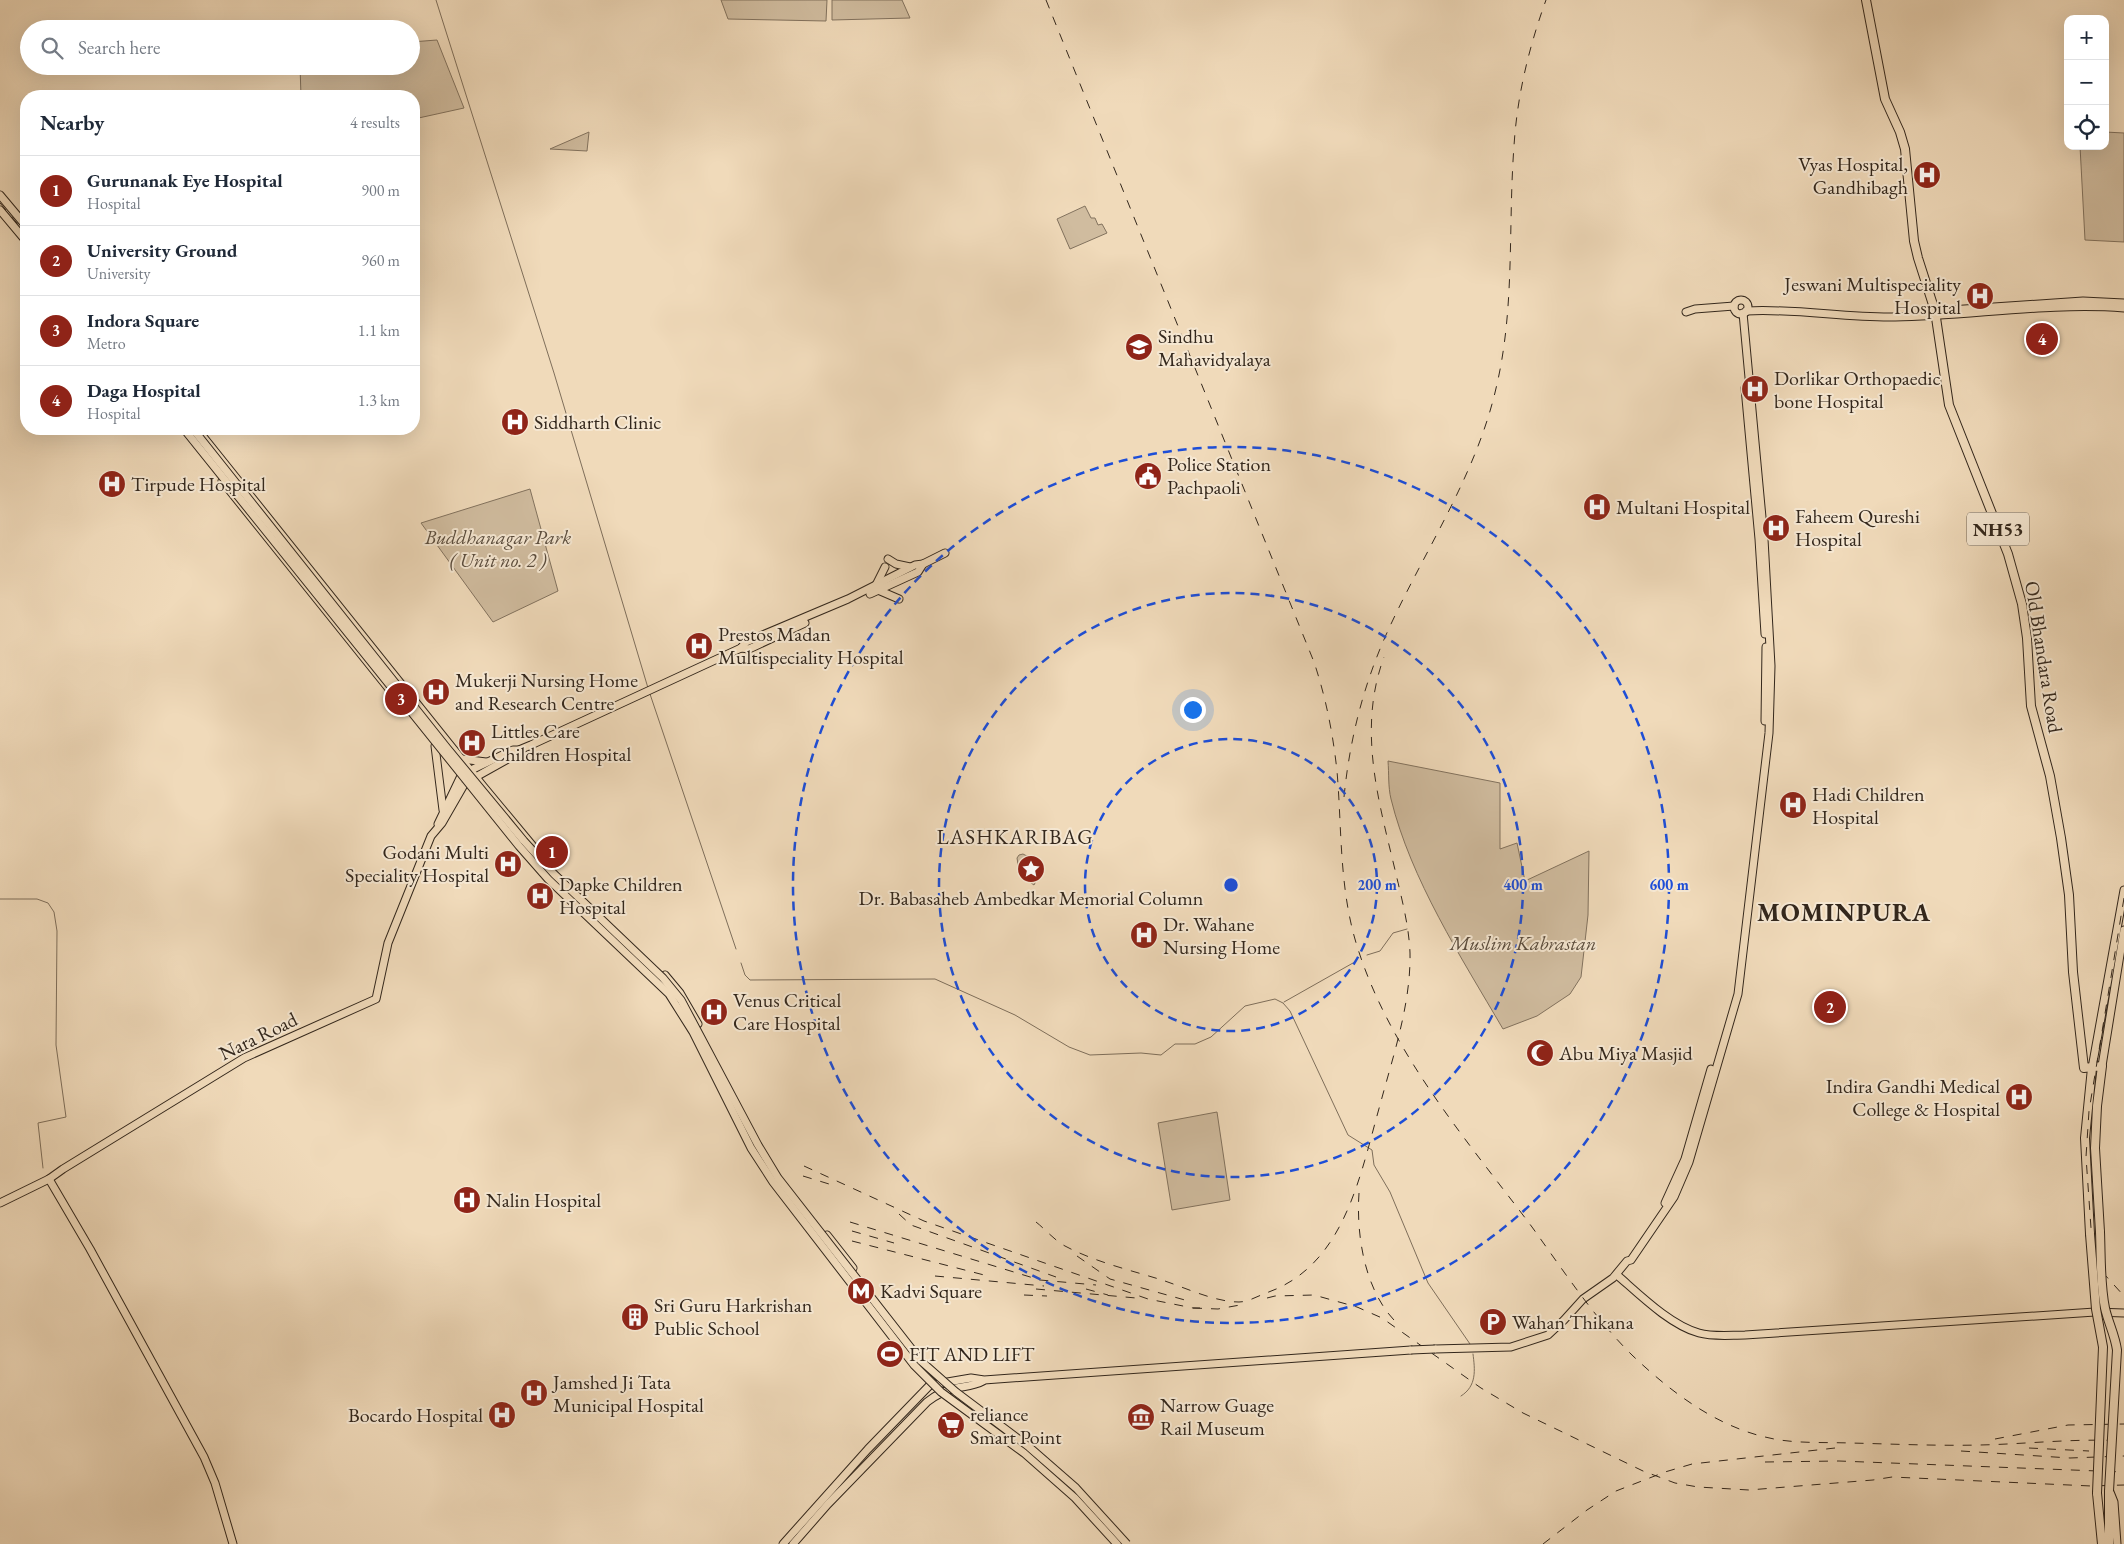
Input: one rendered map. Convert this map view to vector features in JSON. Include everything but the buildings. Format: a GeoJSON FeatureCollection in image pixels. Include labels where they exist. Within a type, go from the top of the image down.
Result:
{"type":"FeatureCollection","features":[{"type":"Feature","properties":{"kind":"highway","name":"Old Bhandara Road"},"geometry":{"type":"LineString","coordinates":[[1866,0],[1885,99],[1900,132],[1905,149],[1918,258],[1936,313],[1948,405],[2008,554],[2022,604],[2027,638],[2031,706],[2050,776],[2069,895],[2073,972],[2088,1068]]}},
{"type":"Feature","properties":{"kind":"highway"},"geometry":{"type":"LineString","coordinates":[[2088,1068],[2102,1066],[2095,1144],[2103,1297],[2117,1350],[2109,1491],[2110,1544]]}},
{"type":"Feature","properties":{"kind":"highway","name":"NH53"},"geometry":{"type":"LineString","coordinates":[[2088,1068],[2085,1141],[2096,1309],[2102,1347],[2097,1493],[2102,1544]]}},
{"type":"Feature","properties":{"kind":"main road"},"geometry":{"type":"LineString","coordinates":[[0,190],[20,214]]}},
{"type":"Feature","properties":{"kind":"main road"},"geometry":{"type":"LineString","coordinates":[[0,195],[20,219]]}},
{"type":"Feature","properties":{"kind":"main road"},"geometry":{"type":"LineString","coordinates":[[0,205],[20,229]]}},
{"type":"Feature","properties":{"kind":"main road"},"geometry":{"type":"LineString","coordinates":[[0,210],[20,234]]}},
{"type":"Feature","properties":{"kind":"main road"},"geometry":{"type":"LineString","coordinates":[[1971,311],[2083,301],[2124,303]]}},
{"type":"Feature","properties":{"kind":"main road"},"geometry":{"type":"LineString","coordinates":[[1690,311],[1696,309],[1741,310],[1760,308],[1895,314],[2060,307],[2124,308]]}},
{"type":"Feature","properties":{"kind":"main road"},"geometry":{"type":"LineString","coordinates":[[783,1544],[868,1449],[930,1385],[972,1378],[984,1380],[1412,1350],[1511,1347],[1548,1335],[1582,1301],[1616,1274],[1627,1261],[1627,1256],[1659,1214],[1671,1193],[1685,1159],[1706,1095],[1734,993],[1765,736],[1766,665],[1760,548],[1741,310]]}},
{"type":"Feature","properties":{"kind":"main road"},"geometry":{"type":"LineString","coordinates":[[185,435],[514,844],[552,885],[664,993],[694,1040],[749,1148],[771,1182],[912,1367],[939,1393],[1022,1455],[1074,1500],[1116,1544]]}},
{"type":"Feature","properties":{"kind":"main road"},"geometry":{"type":"LineString","coordinates":[[189,435],[519,846],[548,879],[669,994],[692,1032],[750,1148],[768,1175],[914,1366],[941,1392],[1038,1466],[1075,1498],[1116,1544]]}},
{"type":"Feature","properties":{"kind":"main road"},"geometry":{"type":"LineString","coordinates":[[198,435],[447,748],[524,841],[554,874],[663,978],[677,994],[695,1023],[758,1145],[778,1178],[921,1361],[956,1392],[1029,1447],[1076,1488],[1126,1544]]}},
{"type":"Feature","properties":{"kind":"main road"},"geometry":{"type":"LineString","coordinates":[[202,435],[483,786],[546,861],[666,976],[680,993],[760,1143],[780,1176],[923,1359],[946,1381],[1030,1445],[1072,1480],[1130,1544]]}},
{"type":"Feature","properties":{"kind":"main road"},"geometry":{"type":"LineString","coordinates":[[877,588],[910,567],[923,564],[945,553]]}},
{"type":"Feature","properties":{"kind":"main road"},"geometry":{"type":"LineString","coordinates":[[888,559],[896,564],[910,567]]}},
{"type":"Feature","properties":{"kind":"main road"},"geometry":{"type":"LineString","coordinates":[[438,827],[443,811],[463,780],[513,750],[519,750],[741,648],[746,642],[918,572],[923,564]]}},
{"type":"Feature","properties":{"kind":"main road"},"geometry":{"type":"LineString","coordinates":[[877,588],[885,567]]}},
{"type":"Feature","properties":{"kind":"main road"},"geometry":{"type":"LineString","coordinates":[[877,588],[899,599]]}},
{"type":"Feature","properties":{"kind":"main road"},"geometry":{"type":"LineString","coordinates":[[435,746],[443,811]]}},
{"type":"Feature","properties":{"kind":"main road"},"geometry":{"type":"LineString","coordinates":[[462,759],[489,765]]}},
{"type":"Feature","properties":{"kind":"main road"},"geometry":{"type":"LineString","coordinates":[[483,786],[489,765]]}},
{"type":"Feature","properties":{"kind":"main road"},"geometry":{"type":"LineString","coordinates":[[438,827],[442,823],[463,780]]}},
{"type":"Feature","properties":{"kind":"main road","name":"Nara Road"},"geometry":{"type":"LineString","coordinates":[[0,1204],[49,1180],[63,1169],[244,1058],[376,999],[388,943],[431,836],[438,827]]}},
{"type":"Feature","properties":{"kind":"main road"},"geometry":{"type":"LineString","coordinates":[[2088,1068],[2124,890]]}},
{"type":"Feature","properties":{"kind":"main road"},"geometry":{"type":"LineString","coordinates":[[2102,1066],[2124,930]]}},
{"type":"Feature","properties":{"kind":"main road"},"geometry":{"type":"LineString","coordinates":[[49,1180],[90,1249],[204,1457],[215,1483],[233,1544]]}},
{"type":"Feature","properties":{"kind":"main road"},"geometry":{"type":"LineString","coordinates":[[1616,1274],[1658,1310],[1679,1324],[1698,1333],[1714,1335],[2095,1312],[2124,1313]]}},
{"type":"Feature","properties":{"kind":"main road"},"geometry":{"type":"LineString","coordinates":[[793,1544],[886,1443],[927,1402],[939,1393],[974,1385],[984,1380]]}},
{"type":"Feature","properties":{"kind":"main road"},"geometry":{"type":"LineString","coordinates":[[2109,1491],[2114,1502],[2117,1544]]}},
{"type":"Feature","properties":{"kind":"green space"},"geometry":{"type":"Polygon","coordinates":[[[721,0],[827,0],[826,21],[728,19],[721,0]]]}},
{"type":"Feature","properties":{"kind":"green space"},"geometry":{"type":"Polygon","coordinates":[[[832,0],[902,0],[910,18],[832,20],[832,0]]]}},
{"type":"Feature","properties":{"kind":"green space"},"geometry":{"type":"Polygon","coordinates":[[[437,40],[464,108],[420,118],[420,90],[301,90],[300,75],[420,75],[420,41],[437,40]]]}},
{"type":"Feature","properties":{"kind":"green space"},"geometry":{"type":"Polygon","coordinates":[[[589,132],[587,151],[550,149],[589,132]]]}},
{"type":"Feature","properties":{"kind":"green space"},"geometry":{"type":"Polygon","coordinates":[[[2109,132],[2124,133],[2124,242],[2085,240],[2080,150],[2109,150],[2109,132]]]}},
{"type":"Feature","properties":{"kind":"green space"},"geometry":{"type":"Polygon","coordinates":[[[1085,206],[1091,218],[1095,218],[1098,225],[1102,224],[1107,233],[1070,249],[1057,219],[1085,206]]]}},
{"type":"Feature","properties":{"kind":"green space","name":"Buddhanagar Park ( Unit no. 2 )"},"geometry":{"type":"Polygon","coordinates":[[[530,489],[558,591],[493,622],[421,523],[530,489]]]}},
{"type":"Feature","properties":{"kind":"green space","name":"Muslim Kabrastan"},"geometry":{"type":"Polygon","coordinates":[[[1388,761],[1500,783],[1500,849],[1517,843],[1525,881],[1589,851],[1588,915],[1581,977],[1570,994],[1537,1016],[1503,1029],[1454,946],[1411,859],[1391,799],[1388,761]]]}},
{"type":"Feature","properties":{"kind":"green space"},"geometry":{"type":"Polygon","coordinates":[[[1023,854],[1044,865],[1034,885],[1020,871],[1017,858],[1023,854]]]}},
{"type":"Feature","properties":{"kind":"green space"},"geometry":{"type":"Polygon","coordinates":[[[1217,1112],[1230,1200],[1172,1210],[1158,1123],[1217,1112]]]}},
{"type":"Feature","properties":{"kind":"waterway"},"geometry":{"type":"LineString","coordinates":[[436,0],[554,373],[648,688]]}},
{"type":"Feature","properties":{"kind":"waterway"},"geometry":{"type":"LineString","coordinates":[[650,694],[736,949]]}},
{"type":"Feature","properties":{"kind":"waterway"},"geometry":{"type":"LineString","coordinates":[[0,899],[37,899],[48,903],[54,912],[57,931],[56,1045],[66,1117],[38,1123],[43,1168]]}},
{"type":"Feature","properties":{"kind":"waterway"},"geometry":{"type":"LineString","coordinates":[[1367,955],[1380,951],[1393,933],[1407,929]]}},
{"type":"Feature","properties":{"kind":"waterway"},"geometry":{"type":"LineString","coordinates":[[741,963],[745,975],[750,980],[935,979],[1015,1015],[1069,1047],[1090,1055],[1141,1053],[1161,1055],[1175,1044],[1195,1044],[1211,1037],[1245,1006],[1275,999],[1283,1003],[1290,1011],[1348,1135],[1372,1150],[1374,1165],[1390,1192],[1428,1283],[1470,1344]]}},
{"type":"Feature","properties":{"kind":"waterway"},"geometry":{"type":"LineString","coordinates":[[1284,1002],[1353,963]]}},
{"type":"Feature","properties":{"kind":"waterway"},"geometry":{"type":"LineString","coordinates":[[1461,1396],[1470,1387],[1474,1377],[1473,1354]]}},
{"type":"Feature","properties":{"kind":"railway"},"geometry":{"type":"LineString","coordinates":[[1046,0],[1314,662],[1331,730],[1337,771],[1342,859],[1347,902],[1357,946],[1371,985],[1409,1058],[1432,1093],[1580,1294],[1619,1342],[1662,1382],[1694,1405],[1746,1432],[1786,1441],[1931,1445],[1980,1445],[2088,1440],[2124,1441]]}},
{"type":"Feature","properties":{"kind":"railway"},"geometry":{"type":"LineString","coordinates":[[1344,797],[1350,752],[1366,687],[1391,624],[1465,477],[1489,416],[1503,355],[1509,295],[1512,176],[1518,109],[1529,54],[1546,0]]}},
{"type":"Feature","properties":{"kind":"railway"},"geometry":{"type":"LineString","coordinates":[[0,203],[20,227]]}},
{"type":"Feature","properties":{"kind":"railway"},"geometry":{"type":"LineString","coordinates":[[195,435],[404,699],[527,848],[570,895],[670,989],[687,1011],[754,1144],[775,1176],[925,1370],[1028,1450],[1057,1475],[1098,1515],[1124,1544]]}},
{"type":"Feature","properties":{"kind":"railway"},"geometry":{"type":"LineString","coordinates":[[1036,1222],[1061,1244],[1088,1257],[1220,1300],[1239,1302],[1253,1299],[1293,1280],[1314,1262],[1332,1240],[1345,1215],[1365,1160],[1400,1030],[1410,972],[1407,923],[1383,820],[1371,739],[1376,684],[1384,657]]}},
{"type":"Feature","properties":{"kind":"railway"},"geometry":{"type":"LineString","coordinates":[[2124,898],[2089,1111],[2086,1157],[2091,1228],[2096,1253],[2105,1275],[2124,1296]]}},
{"type":"Feature","properties":{"kind":"railway"},"geometry":{"type":"LineString","coordinates":[[804,1166],[924,1221],[1148,1299],[1200,1308]]}},
{"type":"Feature","properties":{"kind":"railway"},"geometry":{"type":"LineString","coordinates":[[803,1176],[829,1184]]}},
{"type":"Feature","properties":{"kind":"railway"},"geometry":{"type":"LineString","coordinates":[[1359,1193],[1359,1227],[1365,1264],[1378,1297],[1387,1312],[1399,1325]]}},
{"type":"Feature","properties":{"kind":"railway"},"geometry":{"type":"LineString","coordinates":[[899,1214],[911,1225],[1056,1277]]}},
{"type":"Feature","properties":{"kind":"railway"},"geometry":{"type":"LineString","coordinates":[[850,1222],[1040,1280],[1096,1285]]}},
{"type":"Feature","properties":{"kind":"railway"},"geometry":{"type":"LineString","coordinates":[[852,1231],[894,1243]]}},
{"type":"Feature","properties":{"kind":"railway"},"geometry":{"type":"LineString","coordinates":[[852,1241],[988,1276]]}},
{"type":"Feature","properties":{"kind":"railway"},"geometry":{"type":"LineString","coordinates":[[1077,1256],[1110,1279],[1192,1302]]}},
{"type":"Feature","properties":{"kind":"railway"},"geometry":{"type":"LineString","coordinates":[[935,1276],[1044,1286]]}},
{"type":"Feature","properties":{"kind":"railway"},"geometry":{"type":"LineString","coordinates":[[1036,1289],[1136,1298]]}},
{"type":"Feature","properties":{"kind":"railway"},"geometry":{"type":"LineString","coordinates":[[1086,1289],[1108,1295]]}},
{"type":"Feature","properties":{"kind":"railway"},"geometry":{"type":"LineString","coordinates":[[1024,1295],[1047,1296]]}},
{"type":"Feature","properties":{"kind":"railway"},"geometry":{"type":"LineString","coordinates":[[1267,1298],[1314,1295],[1357,1307],[1382,1318],[1481,1388],[1523,1413],[1643,1471],[1675,1483],[1698,1487],[1749,1490],[1892,1477],[2091,1486],[2124,1485]]}},
{"type":"Feature","properties":{"kind":"railway"},"geometry":{"type":"LineString","coordinates":[[1193,1308],[1218,1309],[1240,1305]]}},
{"type":"Feature","properties":{"kind":"railway"},"geometry":{"type":"LineString","coordinates":[[1995,1439],[2068,1425],[2124,1424]]}},
{"type":"Feature","properties":{"kind":"railway"},"geometry":{"type":"LineString","coordinates":[[1543,1544],[1587,1510],[1616,1491],[1665,1472],[1692,1464],[1835,1448]]}},
{"type":"Feature","properties":{"kind":"railway"},"geometry":{"type":"LineString","coordinates":[[2029,1448],[2089,1451]]}},
{"type":"Feature","properties":{"kind":"railway"},"geometry":{"type":"LineString","coordinates":[[1961,1451],[2070,1458],[2124,1456]]}},
{"type":"Feature","properties":{"kind":"railway"},"geometry":{"type":"LineString","coordinates":[[1765,1462],[1839,1461],[2124,1472]]}},
{"type":"Feature","properties":{"kind":"place","name":"Vyas Hospital, Gandhibagh"},"geometry":{"type":"Point","coordinates":[1927,175]}},
{"type":"Feature","properties":{"kind":"place","name":"Jeswani Multispeciality Hospital"},"geometry":{"type":"Point","coordinates":[1980,296]}},
{"type":"Feature","properties":{"kind":"place","name":"Daga Hospital"},"geometry":{"type":"Point","coordinates":[2042,339]}},
{"type":"Feature","properties":{"kind":"place","name":"Sindhu Mahavidyalaya"},"geometry":{"type":"Point","coordinates":[1139,347]}},
{"type":"Feature","properties":{"kind":"place","name":"Dorlikar Orthopaedic bone Hospital"},"geometry":{"type":"Point","coordinates":[1755,389]}},
{"type":"Feature","properties":{"kind":"place","name":"Siddharth Clinic"},"geometry":{"type":"Point","coordinates":[515,422]}},
{"type":"Feature","properties":{"kind":"place","name":"Police Station Pachpaoli"},"geometry":{"type":"Point","coordinates":[1148,476]}},
{"type":"Feature","properties":{"kind":"place","name":"Tirpude Hospital"},"geometry":{"type":"Point","coordinates":[112,484]}},
{"type":"Feature","properties":{"kind":"place","name":"Multani Hospital"},"geometry":{"type":"Point","coordinates":[1597,507]}},
{"type":"Feature","properties":{"kind":"place","name":"Faheem Qureshi Hospital"},"geometry":{"type":"Point","coordinates":[1776,528]}},
{"type":"Feature","properties":{"kind":"place","name":"Prestos Madan Multispeciality Hospital"},"geometry":{"type":"Point","coordinates":[699,646]}},
{"type":"Feature","properties":{"kind":"place","name":"Mukerji Nursing Home and Research Centre"},"geometry":{"type":"Point","coordinates":[436,692]}},
{"type":"Feature","properties":{"kind":"place","name":"Indora Square"},"geometry":{"type":"Point","coordinates":[401,699]}},
{"type":"Feature","properties":{"kind":"place","name":"Littles Care Children Hospital"},"geometry":{"type":"Point","coordinates":[472,743]}},
{"type":"Feature","properties":{"kind":"place","name":"Hadi Children Hospital"},"geometry":{"type":"Point","coordinates":[1793,805]}},
{"type":"Feature","properties":{"kind":"place","name":"Gurunanak Eye Hospital"},"geometry":{"type":"Point","coordinates":[552,852]}},
{"type":"Feature","properties":{"kind":"place","name":"Godani Multi Speciality Hospital"},"geometry":{"type":"Point","coordinates":[508,864]}},
{"type":"Feature","properties":{"kind":"place","name":"Dr. Babasaheb Ambedkar Memorial Column"},"geometry":{"type":"Point","coordinates":[1031,869]}},
{"type":"Feature","properties":{"kind":"place","name":"Dapke Children Hospital"},"geometry":{"type":"Point","coordinates":[540,896]}},
{"type":"Feature","properties":{"kind":"place","name":"Dr. Wahane Nursing Home"},"geometry":{"type":"Point","coordinates":[1144,935]}},
{"type":"Feature","properties":{"kind":"place","name":"University Ground"},"geometry":{"type":"Point","coordinates":[1830,1007]}},
{"type":"Feature","properties":{"kind":"place","name":"Venus Critical Care Hospital"},"geometry":{"type":"Point","coordinates":[714,1012]}},
{"type":"Feature","properties":{"kind":"place","name":"Abu Miya Masjid"},"geometry":{"type":"Point","coordinates":[1540,1053]}},
{"type":"Feature","properties":{"kind":"place","name":"Indira Gandhi Medical College & Hospital"},"geometry":{"type":"Point","coordinates":[2019,1097]}},
{"type":"Feature","properties":{"kind":"place","name":"Nalin Hospital"},"geometry":{"type":"Point","coordinates":[467,1200]}},
{"type":"Feature","properties":{"kind":"place","name":"Kadvi Square"},"geometry":{"type":"Point","coordinates":[861,1291]}},
{"type":"Feature","properties":{"kind":"place","name":"Sri Guru Harkrishan Public School"},"geometry":{"type":"Point","coordinates":[635,1317]}},
{"type":"Feature","properties":{"kind":"place","name":"Wahan Thikana"},"geometry":{"type":"Point","coordinates":[1493,1322]}},
{"type":"Feature","properties":{"kind":"place","name":"FIT AND LIFT"},"geometry":{"type":"Point","coordinates":[890,1354]}},
{"type":"Feature","properties":{"kind":"place","name":"Jamshed Ji Tata Municipal Hospital"},"geometry":{"type":"Point","coordinates":[534,1393]}},
{"type":"Feature","properties":{"kind":"place","name":"Bocardo Hospital"},"geometry":{"type":"Point","coordinates":[502,1415]}},
{"type":"Feature","properties":{"kind":"place","name":"Narrow Guage Rail Museum"},"geometry":{"type":"Point","coordinates":[1141,1417]}},
{"type":"Feature","properties":{"kind":"place","name":"reliance Smart Point"},"geometry":{"type":"Point","coordinates":[951,1425]}},
{"type":"Feature","properties":{"kind":"district","name":"LASHKARIBAG"},"geometry":{"type":"Point","coordinates":[1015,836]}},
{"type":"Feature","properties":{"kind":"district","name":"MOMINPURA"},"geometry":{"type":"Point","coordinates":[1844,912]}}]}
